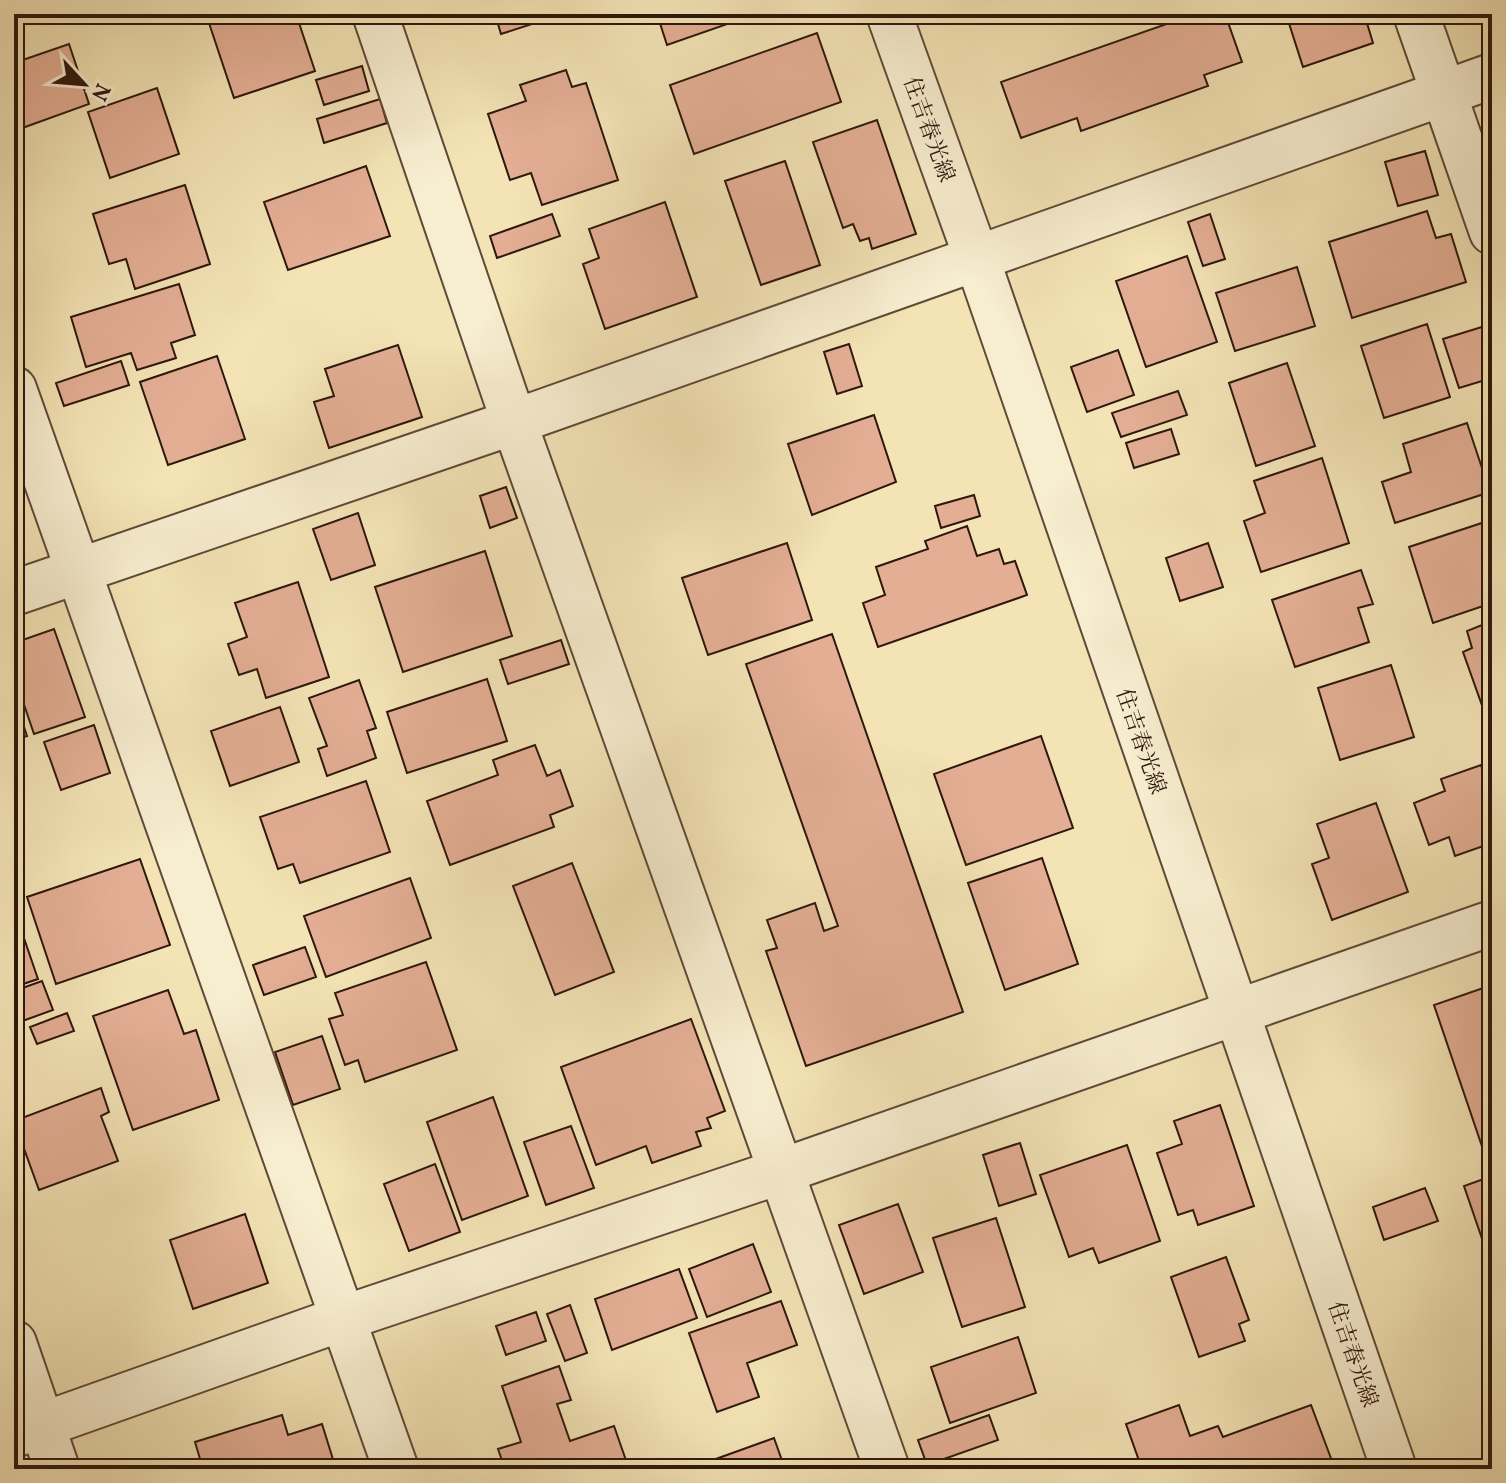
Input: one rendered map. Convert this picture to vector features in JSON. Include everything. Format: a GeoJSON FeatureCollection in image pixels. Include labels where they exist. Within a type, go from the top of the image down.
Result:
{"type":"FeatureCollection","features":[{"type":"Feature","properties":{"kind":"street"},"geometry":{"type":"LineString","coordinates":[[375,14],[514,422],[887,1469]]}},
{"type":"Feature","properties":{"kind":"street","name":"住吉春光線"},"geometry":{"type":"LineString","coordinates":[[889,14],[977,259],[1394,1469]]}},
{"type":"Feature","properties":{"kind":"street"},"geometry":{"type":"LineString","coordinates":[[1416,14],[1492,232]]}},
{"type":"Feature","properties":{"kind":"street"},"geometry":{"type":"LineString","coordinates":[[14,593],[514,422],[1492,76]]}},
{"type":"Feature","properties":{"kind":"street"},"geometry":{"type":"LineString","coordinates":[[14,389],[396,1469]]}},
{"type":"Feature","properties":{"kind":"street"},"geometry":{"type":"LineString","coordinates":[[28,1430],[341,1319],[782,1171],[1492,923]]}},
{"type":"Feature","properties":{"kind":"street"},"geometry":{"type":"LineString","coordinates":[[14,1343],[28,1430],[57,1469]]}},
{"type":"Feature","properties":{"kind":"building"},"geometry":{"type":"Polygon","coordinates":[[[206,14],[296,14],[315,71],[234,98],[206,14]]]}},
{"type":"Feature","properties":{"kind":"building"},"geometry":{"type":"Polygon","coordinates":[[[495,14],[563,14],[501,34],[495,14]]]}},
{"type":"Feature","properties":{"kind":"building"},"geometry":{"type":"Polygon","coordinates":[[[657,14],[737,14],[739,20],[667,45],[657,14]]]}},
{"type":"Feature","properties":{"kind":"building"},"geometry":{"type":"Polygon","coordinates":[[[1195,14],[1225,14],[1242,62],[1204,75],[1208,86],[1081,131],[1077,118],[1021,138],[1001,82],[1195,14]]]}},
{"type":"Feature","properties":{"kind":"building"},"geometry":{"type":"Polygon","coordinates":[[[1286,14],[1377,14],[1378,19],[1367,23],[1373,43],[1303,67],[1286,14]]]}},
{"type":"Feature","properties":{"kind":"building"},"geometry":{"type":"Polygon","coordinates":[[[817,33],[841,102],[694,154],[670,85],[817,33]]]}},
{"type":"Feature","properties":{"kind":"building"},"geometry":{"type":"Polygon","coordinates":[[[69,44],[89,104],[14,131],[14,63],[69,44]]]}},
{"type":"Feature","properties":{"kind":"building"},"geometry":{"type":"Polygon","coordinates":[[[362,66],[369,91],[324,105],[316,80],[362,66]]]}},
{"type":"Feature","properties":{"kind":"building"},"geometry":{"type":"Polygon","coordinates":[[[566,70],[572,87],[586,83],[618,180],[542,205],[531,173],[510,180],[488,114],[526,101],[520,85],[566,70]]]}},
{"type":"Feature","properties":{"kind":"building"},"geometry":{"type":"Polygon","coordinates":[[[157,88],[179,154],[110,178],[88,112],[157,88]]]}},
{"type":"Feature","properties":{"kind":"building"},"geometry":{"type":"Polygon","coordinates":[[[380,99],[387,123],[324,143],[317,119],[380,99]]]}},
{"type":"Feature","properties":{"kind":"building"},"geometry":{"type":"Polygon","coordinates":[[[877,120],[916,234],[872,249],[869,238],[860,241],[853,224],[843,228],[813,142],[877,120]]]}},
{"type":"Feature","properties":{"kind":"building"},"geometry":{"type":"Polygon","coordinates":[[[1425,151],[1438,195],[1398,206],[1385,162],[1425,151]]]}},
{"type":"Feature","properties":{"kind":"building"},"geometry":{"type":"Polygon","coordinates":[[[785,161],[820,265],[761,285],[725,181],[785,161]]]}},
{"type":"Feature","properties":{"kind":"building"},"geometry":{"type":"Polygon","coordinates":[[[366,166],[390,236],[288,270],[264,202],[366,166]]]}},
{"type":"Feature","properties":{"kind":"building"},"geometry":{"type":"Polygon","coordinates":[[[185,185],[210,264],[135,289],[126,259],[109,264],[93,214],[185,185]]]}},
{"type":"Feature","properties":{"kind":"building"},"geometry":{"type":"Polygon","coordinates":[[[665,202],[697,297],[605,329],[583,264],[599,258],[589,229],[665,202]]]}},
{"type":"Feature","properties":{"kind":"building"},"geometry":{"type":"Polygon","coordinates":[[[1427,211],[1436,238],[1451,234],[1466,282],[1352,318],[1329,242],[1427,211]]]}},
{"type":"Feature","properties":{"kind":"building"},"geometry":{"type":"Polygon","coordinates":[[[552,214],[560,236],[497,258],[490,236],[552,214]]]}},
{"type":"Feature","properties":{"kind":"building"},"geometry":{"type":"Polygon","coordinates":[[[1210,214],[1225,259],[1203,266],[1188,222],[1210,214]]]}},
{"type":"Feature","properties":{"kind":"building"},"geometry":{"type":"Polygon","coordinates":[[[1187,256],[1217,342],[1146,367],[1116,281],[1187,256]]]}},
{"type":"Feature","properties":{"kind":"building"},"geometry":{"type":"Polygon","coordinates":[[[1297,267],[1315,326],[1235,351],[1216,293],[1297,267]]]}},
{"type":"Feature","properties":{"kind":"building"},"geometry":{"type":"Polygon","coordinates":[[[179,284],[195,335],[171,343],[176,358],[137,370],[131,353],[86,367],[71,317],[179,284]]]}},
{"type":"Feature","properties":{"kind":"building"},"geometry":{"type":"Polygon","coordinates":[[[1427,324],[1450,397],[1384,418],[1361,346],[1427,324]]]}},
{"type":"Feature","properties":{"kind":"building"},"geometry":{"type":"Polygon","coordinates":[[[1485,326],[1492,349],[1492,378],[1459,388],[1443,339],[1485,326]]]}},
{"type":"Feature","properties":{"kind":"building"},"geometry":{"type":"Polygon","coordinates":[[[849,344],[862,386],[837,394],[824,352],[849,344]]]}},
{"type":"Feature","properties":{"kind":"building"},"geometry":{"type":"Polygon","coordinates":[[[398,345],[422,417],[329,448],[314,402],[334,396],[325,369],[398,345]]]}},
{"type":"Feature","properties":{"kind":"building"},"geometry":{"type":"Polygon","coordinates":[[[1118,350],[1134,395],[1087,412],[1071,367],[1118,350]]]}},
{"type":"Feature","properties":{"kind":"building"},"geometry":{"type":"Polygon","coordinates":[[[217,356],[245,439],[168,465],[140,382],[217,356]]]}},
{"type":"Feature","properties":{"kind":"building"},"geometry":{"type":"Polygon","coordinates":[[[121,361],[129,385],[64,406],[56,383],[121,361]]]}},
{"type":"Feature","properties":{"kind":"building"},"geometry":{"type":"Polygon","coordinates":[[[1287,363],[1315,446],[1256,466],[1229,383],[1287,363]]]}},
{"type":"Feature","properties":{"kind":"building"},"geometry":{"type":"Polygon","coordinates":[[[1178,391],[1187,415],[1121,437],[1112,413],[1178,391]]]}},
{"type":"Feature","properties":{"kind":"building"},"geometry":{"type":"Polygon","coordinates":[[[874,415],[896,482],[812,515],[788,444],[874,415]]]}},
{"type":"Feature","properties":{"kind":"building"},"geometry":{"type":"Polygon","coordinates":[[[1467,423],[1490,492],[1395,523],[1382,482],[1411,472],[1403,444],[1467,423]]]}},
{"type":"Feature","properties":{"kind":"building"},"geometry":{"type":"Polygon","coordinates":[[[1171,429],[1179,454],[1134,468],[1126,443],[1171,429]]]}},
{"type":"Feature","properties":{"kind":"building"},"geometry":{"type":"Polygon","coordinates":[[[1322,458],[1349,543],[1261,572],[1244,521],[1265,513],[1254,481],[1322,458]]]}},
{"type":"Feature","properties":{"kind":"building"},"geometry":{"type":"Polygon","coordinates":[[[506,487],[517,518],[490,528],[480,496],[506,487]]]}},
{"type":"Feature","properties":{"kind":"building"},"geometry":{"type":"Polygon","coordinates":[[[974,495],[980,516],[941,528],[935,506],[974,495]]]}},
{"type":"Feature","properties":{"kind":"building"},"geometry":{"type":"Polygon","coordinates":[[[358,513],[375,565],[331,580],[313,529],[358,513]]]}},
{"type":"Feature","properties":{"kind":"building"},"geometry":{"type":"Polygon","coordinates":[[[1491,520],[1492,603],[1433,623],[1409,547],[1491,520]]]}},
{"type":"Feature","properties":{"kind":"building"},"geometry":{"type":"Polygon","coordinates":[[[967,526],[977,556],[999,549],[1004,564],[1015,561],[1027,595],[878,647],[863,603],[885,595],[876,567],[928,549],[925,541],[967,526]]]}},
{"type":"Feature","properties":{"kind":"building"},"geometry":{"type":"Polygon","coordinates":[[[787,543],[812,620],[708,655],[682,578],[787,543]]]}},
{"type":"Feature","properties":{"kind":"building"},"geometry":{"type":"Polygon","coordinates":[[[1208,543],[1223,587],[1180,601],[1166,558],[1208,543]]]}},
{"type":"Feature","properties":{"kind":"building"},"geometry":{"type":"Polygon","coordinates":[[[485,551],[512,636],[403,672],[375,587],[485,551]]]}},
{"type":"Feature","properties":{"kind":"building"},"geometry":{"type":"Polygon","coordinates":[[[1361,570],[1373,604],[1358,608],[1369,642],[1295,667],[1272,600],[1361,570]]]}},
{"type":"Feature","properties":{"kind":"building"},"geometry":{"type":"Polygon","coordinates":[[[298,582],[329,677],[266,698],[257,669],[239,675],[228,644],[247,637],[235,603],[298,582]]]}},
{"type":"Feature","properties":{"kind":"building"},"geometry":{"type":"Polygon","coordinates":[[[1492,621],[1492,708],[1484,711],[1463,652],[1472,648],[1467,631],[1492,621]]]}},
{"type":"Feature","properties":{"kind":"building"},"geometry":{"type":"Polygon","coordinates":[[[54,629],[85,717],[34,734],[14,675],[14,643],[54,629]]]}},
{"type":"Feature","properties":{"kind":"building"},"geometry":{"type":"Polygon","coordinates":[[[832,634],[963,1012],[806,1066],[766,951],[777,948],[767,920],[815,903],[824,931],[838,926],[746,664],[832,634]]]}},
{"type":"Feature","properties":{"kind":"building"},"geometry":{"type":"Polygon","coordinates":[[[561,640],[569,664],[508,684],[500,660],[561,640]]]}},
{"type":"Feature","properties":{"kind":"building"},"geometry":{"type":"Polygon","coordinates":[[[1391,665],[1414,737],[1340,760],[1318,688],[1391,665]]]}},
{"type":"Feature","properties":{"kind":"building"},"geometry":{"type":"Polygon","coordinates":[[[487,679],[507,741],[407,773],[387,712],[487,679]]]}},
{"type":"Feature","properties":{"kind":"building"},"geometry":{"type":"Polygon","coordinates":[[[359,680],[376,728],[367,731],[376,758],[327,776],[318,749],[327,746],[309,698],[359,680]]]}},
{"type":"Feature","properties":{"kind":"building"},"geometry":{"type":"Polygon","coordinates":[[[14,696],[27,736],[14,740],[14,696]]]}},
{"type":"Feature","properties":{"kind":"building"},"geometry":{"type":"Polygon","coordinates":[[[280,707],[299,762],[230,786],[211,731],[280,707]]]}},
{"type":"Feature","properties":{"kind":"building"},"geometry":{"type":"Polygon","coordinates":[[[94,725],[110,773],[61,790],[44,742],[94,725]]]}},
{"type":"Feature","properties":{"kind":"building"},"geometry":{"type":"Polygon","coordinates":[[[1041,736],[1073,828],[966,865],[934,774],[1041,736]]]}},
{"type":"Feature","properties":{"kind":"building"},"geometry":{"type":"Polygon","coordinates":[[[535,745],[547,776],[560,770],[573,806],[550,815],[554,827],[450,865],[427,801],[498,775],[493,760],[535,745]]]}},
{"type":"Feature","properties":{"kind":"building"},"geometry":{"type":"Polygon","coordinates":[[[1481,765],[1487,783],[1492,781],[1492,843],[1455,856],[1449,837],[1429,845],[1414,803],[1445,791],[1441,779],[1481,765]]]}},
{"type":"Feature","properties":{"kind":"building"},"geometry":{"type":"Polygon","coordinates":[[[366,781],[390,852],[300,883],[293,864],[278,869],[260,817],[366,781]]]}},
{"type":"Feature","properties":{"kind":"building"},"geometry":{"type":"Polygon","coordinates":[[[1376,803],[1408,892],[1332,920],[1312,864],[1329,858],[1317,824],[1376,803]]]}},
{"type":"Feature","properties":{"kind":"building"},"geometry":{"type":"Polygon","coordinates":[[[1042,858],[1078,964],[1005,990],[968,883],[1042,858]]]}},
{"type":"Feature","properties":{"kind":"building"},"geometry":{"type":"Polygon","coordinates":[[[140,859],[170,945],[56,984],[27,897],[140,859]]]}},
{"type":"Feature","properties":{"kind":"building"},"geometry":{"type":"Polygon","coordinates":[[[572,863],[614,972],[555,995],[513,886],[572,863]]]}},
{"type":"Feature","properties":{"kind":"building"},"geometry":{"type":"Polygon","coordinates":[[[410,878],[431,938],[326,977],[304,916],[410,878]]]}},
{"type":"Feature","properties":{"kind":"building"},"geometry":{"type":"Polygon","coordinates":[[[14,909],[38,979],[14,987],[14,909]]]}},
{"type":"Feature","properties":{"kind":"building"},"geometry":{"type":"Polygon","coordinates":[[[305,947],[316,977],[264,995],[253,965],[305,947]]]}},
{"type":"Feature","properties":{"kind":"building"},"geometry":{"type":"Polygon","coordinates":[[[426,962],[457,1050],[365,1082],[358,1060],[345,1065],[329,1019],[343,1015],[335,993],[426,962]]]}},
{"type":"Feature","properties":{"kind":"building"},"geometry":{"type":"Polygon","coordinates":[[[42,981],[53,1010],[14,1024],[14,991],[42,981]]]}},
{"type":"Feature","properties":{"kind":"building"},"geometry":{"type":"Polygon","coordinates":[[[1492,985],[1492,1166],[1489,1167],[1434,1005],[1492,985]]]}},
{"type":"Feature","properties":{"kind":"building"},"geometry":{"type":"Polygon","coordinates":[[[168,990],[184,1034],[196,1030],[219,1100],[133,1130],[93,1016],[168,990]]]}},
{"type":"Feature","properties":{"kind":"building"},"geometry":{"type":"Polygon","coordinates":[[[67,1013],[74,1031],[37,1044],[30,1027],[67,1013]]]}},
{"type":"Feature","properties":{"kind":"building"},"geometry":{"type":"Polygon","coordinates":[[[691,1019],[725,1111],[707,1118],[711,1128],[696,1132],[701,1146],[652,1163],[646,1146],[596,1165],[561,1067],[691,1019]]]}},
{"type":"Feature","properties":{"kind":"building"},"geometry":{"type":"Polygon","coordinates":[[[322,1036],[340,1089],[293,1105],[275,1052],[322,1036]]]}},
{"type":"Feature","properties":{"kind":"building"},"geometry":{"type":"Polygon","coordinates":[[[101,1088],[109,1112],[101,1116],[118,1161],[39,1190],[14,1121],[101,1088]]]}},
{"type":"Feature","properties":{"kind":"building"},"geometry":{"type":"Polygon","coordinates":[[[493,1097],[528,1196],[462,1220],[427,1122],[493,1097]]]}},
{"type":"Feature","properties":{"kind":"building"},"geometry":{"type":"Polygon","coordinates":[[[1220,1105],[1254,1206],[1198,1225],[1193,1210],[1178,1215],[1157,1153],[1182,1144],[1174,1121],[1220,1105]]]}},
{"type":"Feature","properties":{"kind":"building"},"geometry":{"type":"Polygon","coordinates":[[[571,1126],[594,1188],[546,1205],[524,1142],[571,1126]]]}},
{"type":"Feature","properties":{"kind":"building"},"geometry":{"type":"Polygon","coordinates":[[[1020,1143],[1036,1194],[999,1206],[983,1155],[1020,1143]]]}},
{"type":"Feature","properties":{"kind":"building"},"geometry":{"type":"Polygon","coordinates":[[[1127,1145],[1160,1241],[1099,1263],[1093,1248],[1069,1257],[1040,1175],[1127,1145]]]}},
{"type":"Feature","properties":{"kind":"building"},"geometry":{"type":"Polygon","coordinates":[[[435,1164],[460,1232],[409,1251],[384,1184],[435,1164]]]}},
{"type":"Feature","properties":{"kind":"building"},"geometry":{"type":"Polygon","coordinates":[[[1492,1176],[1492,1268],[1464,1186],[1492,1176]]]}},
{"type":"Feature","properties":{"kind":"building"},"geometry":{"type":"Polygon","coordinates":[[[1425,1188],[1438,1221],[1384,1240],[1373,1207],[1425,1188]]]}},
{"type":"Feature","properties":{"kind":"building"},"geometry":{"type":"Polygon","coordinates":[[[898,1204],[923,1272],[864,1294],[839,1225],[898,1204]]]}},
{"type":"Feature","properties":{"kind":"building"},"geometry":{"type":"Polygon","coordinates":[[[245,1214],[268,1283],[193,1309],[170,1240],[245,1214]]]}},
{"type":"Feature","properties":{"kind":"building"},"geometry":{"type":"Polygon","coordinates":[[[996,1218],[1025,1307],[962,1327],[933,1238],[996,1218]]]}},
{"type":"Feature","properties":{"kind":"building"},"geometry":{"type":"Polygon","coordinates":[[[753,1244],[771,1292],[707,1317],[689,1269],[753,1244]]]}},
{"type":"Feature","properties":{"kind":"building"},"geometry":{"type":"Polygon","coordinates":[[[1226,1257],[1249,1320],[1239,1324],[1245,1341],[1199,1357],[1171,1277],[1226,1257]]]}},
{"type":"Feature","properties":{"kind":"building"},"geometry":{"type":"Polygon","coordinates":[[[679,1269],[697,1318],[612,1350],[595,1299],[679,1269]]]}},
{"type":"Feature","properties":{"kind":"building"},"geometry":{"type":"Polygon","coordinates":[[[781,1301],[797,1345],[747,1363],[759,1397],[717,1412],[689,1333],[781,1301]]]}},
{"type":"Feature","properties":{"kind":"building"},"geometry":{"type":"Polygon","coordinates":[[[570,1305],[587,1353],[565,1361],[547,1314],[570,1305]]]}},
{"type":"Feature","properties":{"kind":"building"},"geometry":{"type":"Polygon","coordinates":[[[536,1312],[546,1341],[506,1355],[496,1326],[536,1312]]]}},
{"type":"Feature","properties":{"kind":"building"},"geometry":{"type":"Polygon","coordinates":[[[1018,1337],[1036,1393],[950,1423],[931,1367],[1018,1337]]]}},
{"type":"Feature","properties":{"kind":"building"},"geometry":{"type":"Polygon","coordinates":[[[559,1366],[571,1400],[557,1404],[570,1441],[614,1426],[629,1469],[532,1469],[530,1463],[505,1469],[498,1449],[521,1442],[502,1386],[559,1366]]]}},
{"type":"Feature","properties":{"kind":"building"},"geometry":{"type":"Polygon","coordinates":[[[1179,1405],[1190,1436],[1218,1426],[1223,1437],[1311,1405],[1335,1469],[1142,1469],[1126,1424],[1179,1405]]]}},
{"type":"Feature","properties":{"kind":"building"},"geometry":{"type":"Polygon","coordinates":[[[282,1415],[288,1435],[322,1424],[336,1469],[203,1469],[195,1442],[282,1415]]]}},
{"type":"Feature","properties":{"kind":"building"},"geometry":{"type":"Polygon","coordinates":[[[989,1415],[998,1440],[927,1465],[918,1440],[989,1415]]]}},
{"type":"Feature","properties":{"kind":"building"},"geometry":{"type":"Polygon","coordinates":[[[774,1438],[785,1469],[688,1469],[774,1438]]]}}]}
